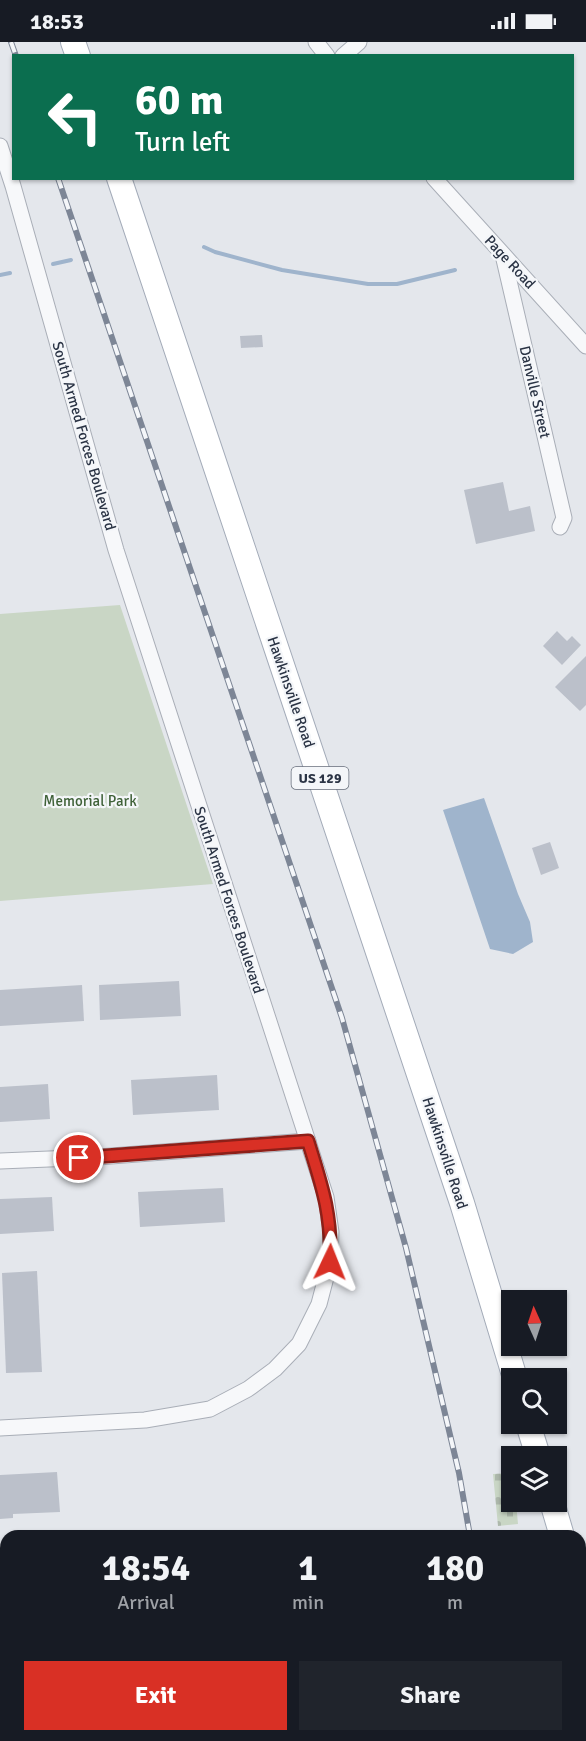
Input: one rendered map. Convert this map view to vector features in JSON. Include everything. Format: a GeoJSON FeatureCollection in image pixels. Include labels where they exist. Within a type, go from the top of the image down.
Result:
{"type":"FeatureCollection","features":[{"type":"Feature","properties":{"kind":"main road","name":"Hawkinsville Road"},"geometry":{"type":"LineString","coordinates":[[120,180],[462,1203],[512,1368]]}},
{"type":"Feature","properties":{"kind":"main road"},"geometry":{"type":"LineString","coordinates":[[555,1512],[560,1530]]}},
{"type":"Feature","properties":{"kind":"street"},"geometry":{"type":"LineString","coordinates":[[316,42],[325,54]]}},
{"type":"Feature","properties":{"kind":"street"},"geometry":{"type":"LineString","coordinates":[[345,54],[359,42]]}},
{"type":"Feature","properties":{"kind":"street","name":"South Armed Forces Boulevard"},"geometry":{"type":"LineString","coordinates":[[0,146],[116,549],[326,1197],[331,1232],[330,1262],[319,1304],[299,1344],[275,1369],[248,1389],[210,1409],[145,1420],[0,1428]]}},
{"type":"Feature","properties":{"kind":"street","name":"Page Road"},"geometry":{"type":"LineString","coordinates":[[436,180],[586,346]]}},
{"type":"Feature","properties":{"kind":"street","name":"Danville Street"},"geometry":{"type":"LineString","coordinates":[[503,255],[564,518],[560,527]]}},
{"type":"Feature","properties":{"kind":"street"},"geometry":{"type":"LineString","coordinates":[[0,1161],[98,1157],[308,1141]]}},
{"type":"Feature","properties":{"kind":"green space","name":"Memorial Park"},"geometry":{"type":"Polygon","coordinates":[[[120,605],[213,884],[0,901],[0,614],[120,605]]]}},
{"type":"Feature","properties":{"kind":"green space"},"geometry":{"type":"Polygon","coordinates":[[[493,1474],[501,1474],[501,1512],[517,1512],[518,1524],[498,1526],[493,1474]]]}},
{"type":"Feature","properties":{"kind":"water"},"geometry":{"type":"Polygon","coordinates":[[[484,798],[530,922],[533,942],[513,954],[490,949],[443,810],[484,798]]]}},
{"type":"Feature","properties":{"kind":"building"},"geometry":{"type":"Polygon","coordinates":[[[262,335],[263,347],[241,348],[240,336],[262,335]]]}},
{"type":"Feature","properties":{"kind":"building"},"geometry":{"type":"Polygon","coordinates":[[[503,482],[509,511],[530,506],[535,531],[476,544],[464,490],[503,482]]]}},
{"type":"Feature","properties":{"kind":"building"},"geometry":{"type":"Polygon","coordinates":[[[557,631],[567,641],[572,636],[581,645],[562,665],[543,646],[557,631]]]}},
{"type":"Feature","properties":{"kind":"building"},"geometry":{"type":"Polygon","coordinates":[[[586,656],[586,705],[580,711],[555,687],[586,656]]]}},
{"type":"Feature","properties":{"kind":"building"},"geometry":{"type":"Polygon","coordinates":[[[550,842],[559,868],[541,875],[532,848],[550,842]]]}},
{"type":"Feature","properties":{"kind":"building"},"geometry":{"type":"Polygon","coordinates":[[[179,981],[181,1016],[100,1020],[99,985],[179,981]]]}},
{"type":"Feature","properties":{"kind":"building"},"geometry":{"type":"Polygon","coordinates":[[[82,985],[84,1021],[0,1026],[0,990],[82,985]]]}},
{"type":"Feature","properties":{"kind":"building"},"geometry":{"type":"Polygon","coordinates":[[[217,1075],[219,1110],[133,1115],[131,1080],[217,1075]]]}},
{"type":"Feature","properties":{"kind":"building"},"geometry":{"type":"Polygon","coordinates":[[[48,1084],[50,1119],[0,1122],[0,1087],[48,1084]]]}},
{"type":"Feature","properties":{"kind":"building"},"geometry":{"type":"Polygon","coordinates":[[[223,1188],[225,1222],[140,1227],[138,1192],[223,1188]]]}},
{"type":"Feature","properties":{"kind":"building"},"geometry":{"type":"Polygon","coordinates":[[[52,1197],[54,1231],[0,1234],[0,1199],[52,1197]]]}},
{"type":"Feature","properties":{"kind":"building"},"geometry":{"type":"Polygon","coordinates":[[[37,1271],[42,1372],[6,1373],[2,1273],[37,1271]]]}},
{"type":"Feature","properties":{"kind":"building"},"geometry":{"type":"Polygon","coordinates":[[[57,1472],[60,1512],[13,1514],[13,1518],[0,1519],[0,1475],[57,1472]]]}},
{"type":"Feature","properties":{"kind":"waterway"},"geometry":{"type":"LineString","coordinates":[[204,247],[282,270],[368,284],[397,284],[455,270]]}},
{"type":"Feature","properties":{"kind":"waterway"},"geometry":{"type":"LineString","coordinates":[[53,264],[71,260]]}},
{"type":"Feature","properties":{"kind":"waterway"},"geometry":{"type":"LineString","coordinates":[[0,275],[10,273]]}},
{"type":"Feature","properties":{"kind":"railway"},"geometry":{"type":"LineString","coordinates":[[11,42],[15,54]]}},
{"type":"Feature","properties":{"kind":"railway"},"geometry":{"type":"LineString","coordinates":[[59,180],[342,1018],[406,1248],[459,1473],[469,1530]]}},
{"type":"Feature","properties":{"kind":"route"},"geometry":{"type":"LineString","coordinates":[[79,1158],[308,1141],[326,1197],[331,1232],[330,1262]]}}]}
